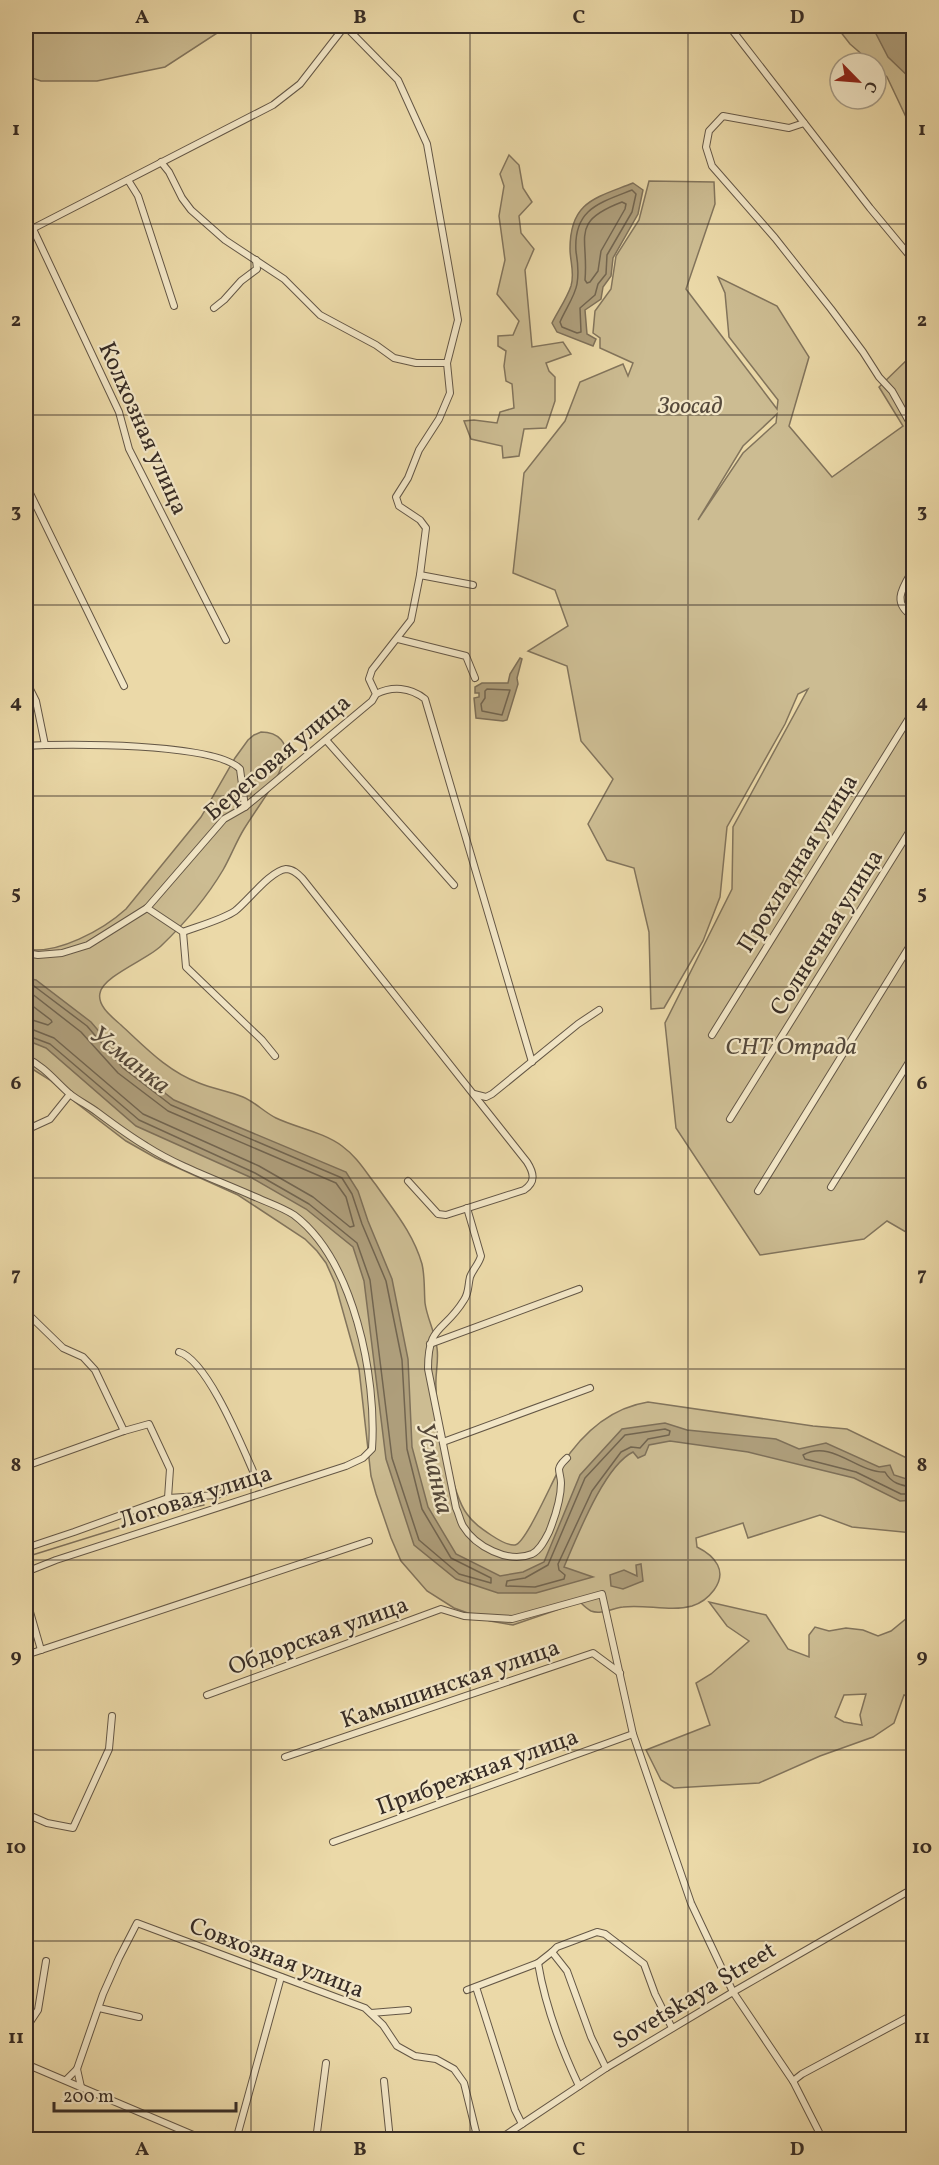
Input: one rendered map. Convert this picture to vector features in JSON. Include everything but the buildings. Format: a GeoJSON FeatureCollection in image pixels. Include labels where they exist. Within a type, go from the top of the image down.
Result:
{"type":"FeatureCollection","features":[{"type":"Feature","properties":{"kind":"street"},"geometry":{"type":"LineString","coordinates":[[26,232],[273,105],[300,84],[345,26],[398,80],[427,144],[458,320],[447,363],[450,393],[439,419],[419,450],[408,478],[396,496],[399,506],[420,520],[426,528],[420,575],[472,585]]}},
{"type":"Feature","properties":{"kind":"street"},"geometry":{"type":"LineString","coordinates":[[729,26],[914,261]]}},
{"type":"Feature","properties":{"kind":"street"},"geometry":{"type":"LineString","coordinates":[[804,123],[789,128],[723,116],[709,131],[706,147],[712,166],[776,238],[863,352],[879,377],[892,391],[914,426]]}},
{"type":"Feature","properties":{"kind":"street"},"geometry":{"type":"LineString","coordinates":[[161,162],[191,210],[225,240],[284,279],[320,315],[368,340],[394,358],[416,363],[447,363]]}},
{"type":"Feature","properties":{"kind":"street"},"geometry":{"type":"LineString","coordinates":[[128,180],[138,196],[174,306]]}},
{"type":"Feature","properties":{"kind":"street","name":"Колхозная улица"},"geometry":{"type":"LineString","coordinates":[[33,229],[118,412],[129,449],[226,640]]}},
{"type":"Feature","properties":{"kind":"street"},"geometry":{"type":"LineString","coordinates":[[214,308],[241,281],[257,269],[256,260]]}},
{"type":"Feature","properties":{"kind":"street"},"geometry":{"type":"LineString","coordinates":[[26,485],[124,686]]}},
{"type":"Feature","properties":{"kind":"street"},"geometry":{"type":"LineString","coordinates":[[914,568],[902,590],[900,600],[904,611],[914,617]]}},
{"type":"Feature","properties":{"kind":"street","name":"Береговая улица"},"geometry":{"type":"LineString","coordinates":[[26,953],[38,955],[62,953],[88,945],[147,908],[224,819],[245,807],[372,701],[376,694],[369,679],[372,670],[411,620],[420,575]]}},
{"type":"Feature","properties":{"kind":"street"},"geometry":{"type":"LineString","coordinates":[[398,639],[466,656],[475,678]]}},
{"type":"Feature","properties":{"kind":"street"},"geometry":{"type":"LineString","coordinates":[[26,681],[36,701],[45,745]]}},
{"type":"Feature","properties":{"kind":"street"},"geometry":{"type":"LineString","coordinates":[[376,694],[389,687],[419,694],[425,699],[532,1062]]}},
{"type":"Feature","properties":{"kind":"street","name":"Прохладная улица"},"geometry":{"type":"LineString","coordinates":[[712,1035],[914,710]]}},
{"type":"Feature","properties":{"kind":"street"},"geometry":{"type":"LineString","coordinates":[[326,740],[454,885]]}},
{"type":"Feature","properties":{"kind":"street"},"geometry":{"type":"LineString","coordinates":[[26,746],[125,746],[179,750],[225,760],[240,769],[245,807]]}},
{"type":"Feature","properties":{"kind":"street","name":"Солнечная улица"},"geometry":{"type":"LineString","coordinates":[[730,1119],[914,824]]}},
{"type":"Feature","properties":{"kind":"street"},"geometry":{"type":"LineString","coordinates":[[183,932],[235,911],[251,894],[278,873],[286,869],[295,871],[527,1162],[532,1171],[533,1180],[531,1186],[524,1190],[446,1215],[438,1214],[408,1181]]}},
{"type":"Feature","properties":{"kind":"street"},"geometry":{"type":"LineString","coordinates":[[147,908],[183,932]]}},
{"type":"Feature","properties":{"kind":"street"},"geometry":{"type":"LineString","coordinates":[[183,932],[186,967],[262,1040],[275,1056]]}},
{"type":"Feature","properties":{"kind":"street"},"geometry":{"type":"LineString","coordinates":[[758,1191],[914,939]]}},
{"type":"Feature","properties":{"kind":"street"},"geometry":{"type":"LineString","coordinates":[[473,1094],[486,1097],[492,1094],[578,1024],[599,1010]]}},
{"type":"Feature","properties":{"kind":"street"},"geometry":{"type":"LineString","coordinates":[[831,1187],[914,1054]]}},
{"type":"Feature","properties":{"kind":"street"},"geometry":{"type":"LineString","coordinates":[[26,1058],[53,1077],[70,1094],[50,1119],[26,1130]]}},
{"type":"Feature","properties":{"kind":"street","name":"Логовая улица"},"geometry":{"type":"LineString","coordinates":[[26,1572],[56,1560],[346,1466],[363,1458],[372,1449],[372,1407],[365,1359],[345,1286],[326,1250],[293,1215],[162,1156],[70,1094]]}},
{"type":"Feature","properties":{"kind":"street"},"geometry":{"type":"LineString","coordinates":[[467,1208],[481,1256],[480,1263],[470,1277],[465,1299],[431,1337],[429,1369],[456,1508],[463,1526],[488,1549],[508,1556],[533,1553],[542,1545],[549,1532],[558,1505],[561,1482],[559,1469],[567,1458]]}},
{"type":"Feature","properties":{"kind":"street"},"geometry":{"type":"LineString","coordinates":[[430,1344],[579,1289]]}},
{"type":"Feature","properties":{"kind":"street"},"geometry":{"type":"LineString","coordinates":[[26,1312],[63,1348],[83,1357],[95,1370],[124,1431]]}},
{"type":"Feature","properties":{"kind":"street"},"geometry":{"type":"LineString","coordinates":[[26,1548],[168,1498],[217,1496],[254,1482],[254,1471],[224,1407],[203,1373],[186,1354],[179,1353]]}},
{"type":"Feature","properties":{"kind":"street"},"geometry":{"type":"LineString","coordinates":[[443,1442],[590,1388]]}},
{"type":"Feature","properties":{"kind":"street"},"geometry":{"type":"LineString","coordinates":[[26,1466],[149,1424],[170,1469],[168,1498]]}},
{"type":"Feature","properties":{"kind":"street"},"geometry":{"type":"LineString","coordinates":[[26,1655],[369,1541]]}},
{"type":"Feature","properties":{"kind":"street","name":"Обдорская улица"},"geometry":{"type":"LineString","coordinates":[[207,1695],[441,1609],[464,1616],[512,1619],[602,1594],[621,1673]]}},
{"type":"Feature","properties":{"kind":"street"},"geometry":{"type":"LineString","coordinates":[[26,1598],[41,1650]]}},
{"type":"Feature","properties":{"kind":"street","name":"Камышинская улица"},"geometry":{"type":"LineString","coordinates":[[285,1757],[593,1653],[621,1673]]}},
{"type":"Feature","properties":{"kind":"street"},"geometry":{"type":"LineString","coordinates":[[621,1673],[633,1734],[691,1903],[733,1992],[793,2081],[823,2139]]}},
{"type":"Feature","properties":{"kind":"street"},"geometry":{"type":"LineString","coordinates":[[26,1820],[31,1816],[47,1823],[73,1828],[109,1749],[112,1716]]}},
{"type":"Feature","properties":{"kind":"street","name":"Прибрежная улица"},"geometry":{"type":"LineString","coordinates":[[333,1842],[633,1734]]}},
{"type":"Feature","properties":{"kind":"street","name":"Sovetskaya Street"},"geometry":{"type":"LineString","coordinates":[[498,2139],[672,2028],[914,1888]]}},
{"type":"Feature","properties":{"kind":"street","name":"Совхозная улица"},"geometry":{"type":"LineString","coordinates":[[99,2008],[119,1958],[137,1923],[365,2008],[384,2025],[397,2046],[415,2056],[436,2059],[454,2069],[464,2083],[478,2139]]}},
{"type":"Feature","properties":{"kind":"street"},"geometry":{"type":"LineString","coordinates":[[467,1990],[538,1963],[557,1947],[597,1932],[605,1934],[644,1964],[655,1994],[672,2028]]}},
{"type":"Feature","properties":{"kind":"street"},"geometry":{"type":"LineString","coordinates":[[552,1952],[567,1971],[591,2037],[606,2068]]}},
{"type":"Feature","properties":{"kind":"street"},"geometry":{"type":"LineString","coordinates":[[26,2028],[38,2010],[46,1961]]}},
{"type":"Feature","properties":{"kind":"street"},"geometry":{"type":"LineString","coordinates":[[538,1963],[543,1992],[568,2063],[579,2086]]}},
{"type":"Feature","properties":{"kind":"street"},"geometry":{"type":"LineString","coordinates":[[236,2139],[280,1977]]}},
{"type":"Feature","properties":{"kind":"street"},"geometry":{"type":"LineString","coordinates":[[476,1987],[515,2110],[522,2124]]}},
{"type":"Feature","properties":{"kind":"street"},"geometry":{"type":"LineString","coordinates":[[66,2080],[77,2068],[99,2008],[140,2017]]}},
{"type":"Feature","properties":{"kind":"street"},"geometry":{"type":"LineString","coordinates":[[370,2013],[408,2010]]}},
{"type":"Feature","properties":{"kind":"street"},"geometry":{"type":"LineString","coordinates":[[384,2025],[390,2011]]}},
{"type":"Feature","properties":{"kind":"street"},"geometry":{"type":"LineString","coordinates":[[793,2081],[914,2014]]}},
{"type":"Feature","properties":{"kind":"street"},"geometry":{"type":"LineString","coordinates":[[316,2139],[326,2063]]}},
{"type":"Feature","properties":{"kind":"street"},"geometry":{"type":"LineString","coordinates":[[26,2064],[205,2139]]}},
{"type":"Feature","properties":{"kind":"street"},"geometry":{"type":"LineString","coordinates":[[77,2068],[81,2087]]}},
{"type":"Feature","properties":{"kind":"street"},"geometry":{"type":"LineString","coordinates":[[384,2081],[390,2139]]}},
{"type":"Feature","properties":{"kind":"green space"},"geometry":{"type":"Polygon","coordinates":[[[26,26],[228,26],[165,67],[97,81],[41,81],[26,76],[26,26]]]}},
{"type":"Feature","properties":{"kind":"green space"},"geometry":{"type":"Polygon","coordinates":[[[836,26],[913,26],[913,117],[906,117],[888,79],[888,51],[858,51],[836,26]]]}},
{"type":"Feature","properties":{"kind":"green space"},"geometry":{"type":"Polygon","coordinates":[[[509,155],[519,165],[523,188],[532,202],[519,216],[521,233],[534,249],[525,270],[532,347],[563,342],[571,354],[546,363],[549,371],[555,377],[555,401],[546,428],[524,429],[519,456],[503,458],[502,446],[471,439],[464,421],[497,423],[500,412],[514,408],[512,384],[506,381],[504,366],[506,351],[498,346],[498,336],[513,335],[519,321],[497,294],[505,260],[499,216],[504,186],[500,174],[509,155]]]}},
{"type":"Feature","properties":{"kind":"green space"},"geometry":{"type":"Polygon","coordinates":[[[649,181],[714,182],[715,204],[686,289],[777,409],[778,400],[729,337],[725,293],[718,277],[777,306],[809,357],[789,426],[832,477],[903,426],[879,387],[913,354],[914,1229],[911,1235],[887,1221],[864,1239],[760,1255],[676,1128],[665,1023],[732,889],[733,827],[808,689],[798,694],[785,724],[727,827],[720,897],[703,941],[664,1008],[651,1009],[649,932],[634,868],[607,860],[588,824],[613,779],[581,741],[567,666],[528,651],[568,626],[555,590],[513,573],[524,473],[565,421],[580,382],[623,364],[628,376],[633,363],[600,348],[600,338],[593,333],[595,311],[611,289],[616,256],[639,220],[649,181]],[[777,414],[743,446],[698,520],[743,453],[776,423],[777,414]]]}},
{"type":"Feature","properties":{"kind":"green space"},"geometry":{"type":"Polygon","coordinates":[[[261,732],[273,734],[281,740],[285,749],[284,761],[271,787],[241,834],[223,870],[195,910],[161,946],[109,980],[100,993],[101,1002],[110,1015],[139,1042],[177,1072],[204,1085],[243,1097],[276,1118],[335,1141],[352,1155],[376,1185],[408,1232],[422,1264],[425,1303],[437,1348],[436,1387],[442,1433],[456,1490],[469,1517],[478,1526],[506,1543],[515,1545],[520,1542],[561,1466],[587,1434],[621,1410],[648,1402],[847,1429],[913,1461],[913,1533],[852,1527],[820,1515],[748,1538],[743,1523],[696,1538],[697,1547],[714,1560],[720,1570],[720,1577],[714,1590],[699,1603],[684,1608],[640,1606],[599,1612],[591,1611],[580,1602],[513,1625],[490,1621],[454,1608],[427,1591],[401,1561],[371,1476],[359,1369],[335,1283],[326,1263],[317,1251],[305,1239],[238,1195],[156,1158],[126,1141],[50,1080],[26,1065],[26,949],[38,950],[65,945],[105,925],[126,909],[201,817],[248,740],[261,732]]]}},
{"type":"Feature","properties":{"kind":"green space"},"geometry":{"type":"Polygon","coordinates":[[[709,1602],[766,1615],[788,1649],[809,1657],[809,1635],[815,1627],[829,1631],[846,1628],[863,1630],[878,1636],[891,1631],[913,1613],[913,1698],[904,1695],[894,1723],[873,1737],[820,1756],[759,1783],[674,1788],[661,1780],[646,1750],[710,1725],[696,1683],[711,1674],[749,1641],[727,1626],[709,1602]],[[866,1694],[844,1695],[835,1717],[844,1722],[862,1725],[860,1715],[866,1694]]]}},
{"type":"Feature","properties":{"kind":"water"},"geometry":{"type":"Polygon","coordinates":[[[872,26],[900,26],[913,40],[913,81],[888,57],[888,51],[885,51],[872,26]]]}},
{"type":"Feature","properties":{"kind":"water"},"geometry":{"type":"Polygon","coordinates":[[[633,183],[643,190],[638,214],[613,258],[611,276],[603,287],[601,299],[585,310],[587,334],[596,339],[593,346],[557,332],[552,323],[571,286],[571,233],[580,211],[588,204],[633,183]]]}},
{"type":"Feature","properties":{"kind":"water"},"geometry":{"type":"Polygon","coordinates":[[[520,658],[522,659],[517,678],[518,684],[507,720],[476,718],[474,698],[479,697],[479,693],[475,693],[475,687],[482,683],[508,683],[510,674],[520,658]]]}},
{"type":"Feature","properties":{"kind":"water","name":"Усманка"},"geometry":{"type":"Polygon","coordinates":[[[26,978],[36,980],[91,1022],[126,1063],[174,1100],[346,1172],[358,1191],[392,1279],[408,1359],[412,1447],[428,1507],[456,1554],[500,1576],[523,1572],[544,1562],[580,1475],[622,1429],[665,1423],[687,1430],[776,1439],[799,1449],[826,1443],[879,1467],[890,1465],[894,1475],[913,1481],[913,1500],[900,1501],[854,1478],[748,1452],[670,1441],[649,1445],[645,1455],[638,1458],[633,1452],[622,1460],[592,1504],[564,1567],[593,1577],[536,1593],[498,1593],[456,1579],[414,1545],[386,1459],[364,1281],[353,1247],[306,1209],[252,1178],[136,1126],[46,1048],[26,1040],[26,978]]]}},
{"type":"Feature","properties":{"kind":"water"},"geometry":{"type":"Polygon","coordinates":[[[641,1564],[643,1581],[623,1589],[611,1586],[610,1575],[624,1570],[637,1576],[636,1565],[641,1564]]]}},
{"type":"Feature","properties":{"kind":"waterway"},"geometry":{"type":"LineString","coordinates":[[26,1557],[167,1513],[204,1505]]}},
{"type":"Feature","properties":{"kind":"park label","name":"Зоосад"},"geometry":{"type":"Point","coordinates":[690,405]}},
{"type":"Feature","properties":{"kind":"park label","name":"СНТ Отрада"},"geometry":{"type":"Point","coordinates":[791,1046]}}]}
